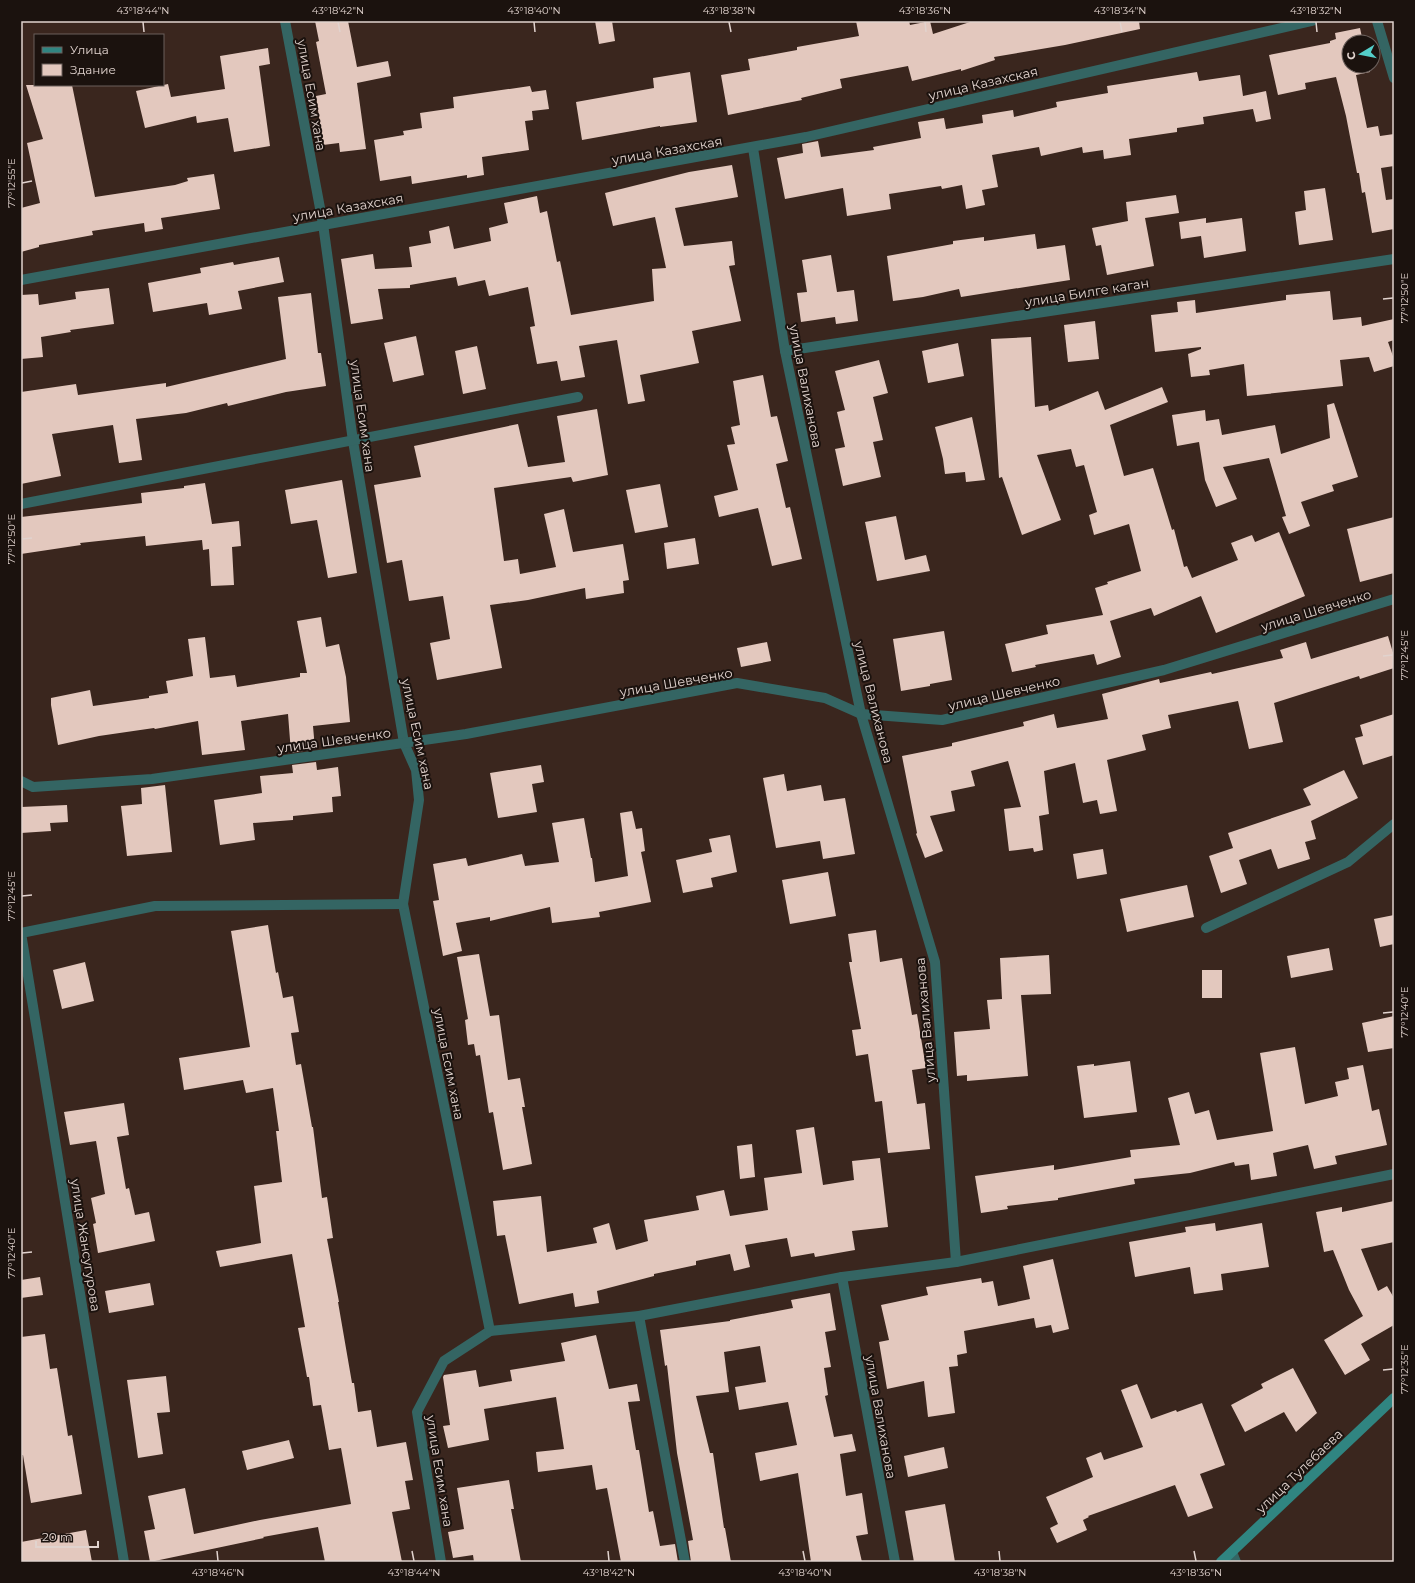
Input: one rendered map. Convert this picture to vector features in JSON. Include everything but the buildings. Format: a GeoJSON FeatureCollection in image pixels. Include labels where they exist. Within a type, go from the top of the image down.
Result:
{"type":"FeatureCollection","features":[{"type":"Feature","properties":{"kind":"street","name":"улица Есим хана"},"geometry":{"type":"LineString","coordinates":[[285,21],[322,224],[353,441],[404,743],[416,770],[419,800],[403,904],[490,1331],[444,1361],[417,1412],[441,1562]]}},
{"type":"Feature","properties":{"kind":"street","name":"улица Казахская"},"geometry":{"type":"LineString","coordinates":[[21,280],[322,224],[813,136],[1312,21]]}},
{"type":"Feature","properties":{"kind":"street"},"geometry":{"type":"LineString","coordinates":[[1377,21],[1394,78]]}},
{"type":"Feature","properties":{"kind":"street","name":"улица Валиханова"},"geometry":{"type":"LineString","coordinates":[[752,148],[785,351],[861,714],[935,962],[956,1262]]}},
{"type":"Feature","properties":{"kind":"street","name":"улица Билге каган"},"geometry":{"type":"LineString","coordinates":[[785,351],[1394,259]]}},
{"type":"Feature","properties":{"kind":"street"},"geometry":{"type":"LineString","coordinates":[[21,504],[578,397]]}},
{"type":"Feature","properties":{"kind":"street","name":"улица Шевченко"},"geometry":{"type":"LineString","coordinates":[[21,781],[33,787],[152,779],[466,734],[737,683],[825,698],[861,714],[942,720],[1164,670],[1393,603]]}},
{"type":"Feature","properties":{"kind":"street"},"geometry":{"type":"LineString","coordinates":[[1206,928],[1348,862],[1394,824]]}},
{"type":"Feature","properties":{"kind":"street"},"geometry":{"type":"LineString","coordinates":[[21,933],[155,906],[403,904]]}},
{"type":"Feature","properties":{"kind":"street","name":"улица Жансугурова"},"geometry":{"type":"LineString","coordinates":[[21,933],[124,1562]]}},
{"type":"Feature","properties":{"kind":"street"},"geometry":{"type":"LineString","coordinates":[[490,1331],[639,1316],[842,1277],[956,1262],[1394,1174]]}},
{"type":"Feature","properties":{"kind":"street","name":"улица Валиханова"},"geometry":{"type":"LineString","coordinates":[[842,1277],[895,1562]]}},
{"type":"Feature","properties":{"kind":"street"},"geometry":{"type":"LineString","coordinates":[[639,1316],[685,1562]]}},
{"type":"Feature","properties":{"kind":"street","name":"улица Тулебаева"},"geometry":{"type":"LineString","coordinates":[[1221,1562],[1394,1398]]}},
{"type":"Feature","properties":{"kind":"street"},"geometry":{"type":"LineString","coordinates":[[1232,1552],[1236,1562]]}}]}
